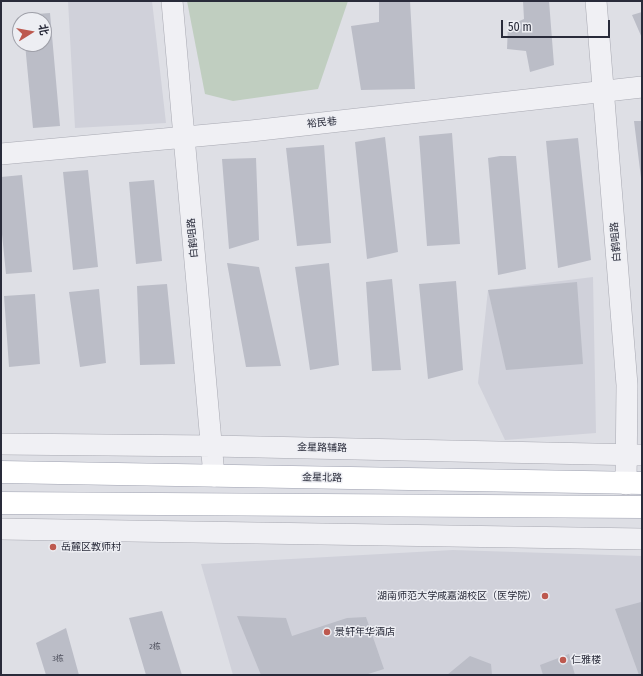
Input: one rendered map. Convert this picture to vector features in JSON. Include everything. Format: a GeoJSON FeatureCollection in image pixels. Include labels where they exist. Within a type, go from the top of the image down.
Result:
{"type":"FeatureCollection","features":[{"type":"Feature","properties":{"kind":"main road","name":"金星北路"},"geometry":{"type":"LineString","coordinates":[[1,472],[634,483]]}},
{"type":"Feature","properties":{"kind":"main road"},"geometry":{"type":"LineString","coordinates":[[1,503],[642,507]]}},
{"type":"Feature","properties":{"kind":"street","name":"白鹤咀路"},"geometry":{"type":"LineString","coordinates":[[172,1],[214,476]]}},
{"type":"Feature","properties":{"kind":"street","name":"白鹤咀路"},"geometry":{"type":"LineString","coordinates":[[596,1],[635,385],[634,483]]}},
{"type":"Feature","properties":{"kind":"street","name":"裕民巷"},"geometry":{"type":"LineString","coordinates":[[1,154],[184,137],[642,87]]}},
{"type":"Feature","properties":{"kind":"street","name":"金星路辅路"},"geometry":{"type":"LineString","coordinates":[[1,444],[212,446],[634,455]]}},
{"type":"Feature","properties":{"kind":"street"},"geometry":{"type":"LineString","coordinates":[[1,529],[642,539]]}},
{"type":"Feature","properties":{"kind":"shaded area"},"geometry":{"type":"Polygon","coordinates":[[[68,1],[152,1],[166,123],[75,128],[68,1]]]}},
{"type":"Feature","properties":{"kind":"shaded area"},"geometry":{"type":"Polygon","coordinates":[[[593,277],[596,433],[505,440],[478,383],[488,290],[593,277]]]}},
{"type":"Feature","properties":{"kind":"shaded area"},"geometry":{"type":"Polygon","coordinates":[[[453,550],[642,556],[642,675],[233,675],[201,564],[453,550]]]}},
{"type":"Feature","properties":{"kind":"green space"},"geometry":{"type":"Polygon","coordinates":[[[187,1],[348,1],[318,89],[233,101],[205,94],[187,1]]]}},
{"type":"Feature","properties":{"kind":"building"},"geometry":{"type":"Polygon","coordinates":[[[379,1],[410,1],[415,89],[361,90],[351,26],[379,22],[379,1]]]}},
{"type":"Feature","properties":{"kind":"building"},"geometry":{"type":"Polygon","coordinates":[[[523,1],[549,1],[554,65],[530,72],[526,51],[507,49],[508,26],[524,19],[523,1]]]}},
{"type":"Feature","properties":{"kind":"building"},"geometry":{"type":"Polygon","coordinates":[[[642,12],[642,38],[632,15],[642,12]]]}},
{"type":"Feature","properties":{"kind":"building"},"geometry":{"type":"Polygon","coordinates":[[[52,36],[60,126],[33,128],[26,52],[52,52],[52,36]]]}},
{"type":"Feature","properties":{"kind":"building"},"geometry":{"type":"Polygon","coordinates":[[[634,121],[642,121],[642,178],[641,178],[634,121]]]}},
{"type":"Feature","properties":{"kind":"building"},"geometry":{"type":"Polygon","coordinates":[[[452,133],[460,244],[427,246],[419,136],[452,133]]]}},
{"type":"Feature","properties":{"kind":"building"},"geometry":{"type":"Polygon","coordinates":[[[385,137],[398,252],[367,259],[355,142],[385,137]]]}},
{"type":"Feature","properties":{"kind":"building"},"geometry":{"type":"Polygon","coordinates":[[[578,138],[591,260],[558,268],[546,141],[578,138]]]}},
{"type":"Feature","properties":{"kind":"building"},"geometry":{"type":"Polygon","coordinates":[[[324,145],[331,243],[297,246],[286,148],[324,145]]]}},
{"type":"Feature","properties":{"kind":"building"},"geometry":{"type":"Polygon","coordinates":[[[516,156],[526,269],[498,275],[488,158],[516,156]]]}},
{"type":"Feature","properties":{"kind":"building"},"geometry":{"type":"Polygon","coordinates":[[[256,158],[259,240],[229,249],[222,159],[256,158]]]}},
{"type":"Feature","properties":{"kind":"building"},"geometry":{"type":"Polygon","coordinates":[[[88,170],[98,267],[73,270],[63,172],[88,170]]]}},
{"type":"Feature","properties":{"kind":"building"},"geometry":{"type":"Polygon","coordinates":[[[22,175],[32,272],[6,274],[1,224],[1,177],[22,175]]]}},
{"type":"Feature","properties":{"kind":"building"},"geometry":{"type":"Polygon","coordinates":[[[154,180],[162,261],[136,264],[129,182],[154,180]]]}},
{"type":"Feature","properties":{"kind":"building"},"geometry":{"type":"Polygon","coordinates":[[[227,263],[259,267],[281,366],[246,367],[227,263]]]}},
{"type":"Feature","properties":{"kind":"building"},"geometry":{"type":"Polygon","coordinates":[[[329,263],[339,365],[310,370],[295,267],[329,263]]]}},
{"type":"Feature","properties":{"kind":"building"},"geometry":{"type":"Polygon","coordinates":[[[392,279],[401,370],[372,371],[366,282],[392,279]]]}},
{"type":"Feature","properties":{"kind":"building"},"geometry":{"type":"Polygon","coordinates":[[[456,281],[463,370],[428,379],[419,284],[456,281]]]}},
{"type":"Feature","properties":{"kind":"building"},"geometry":{"type":"Polygon","coordinates":[[[577,282],[583,364],[506,370],[488,290],[577,282]]]}},
{"type":"Feature","properties":{"kind":"building"},"geometry":{"type":"Polygon","coordinates":[[[167,284],[175,364],[140,365],[137,286],[167,284]]]}},
{"type":"Feature","properties":{"kind":"building"},"geometry":{"type":"Polygon","coordinates":[[[99,289],[106,363],[80,367],[69,292],[99,289]]]}},
{"type":"Feature","properties":{"kind":"building"},"geometry":{"type":"Polygon","coordinates":[[[35,294],[40,364],[9,367],[4,296],[35,294]]]}},
{"type":"Feature","properties":{"kind":"building"},"geometry":{"type":"Polygon","coordinates":[[[641,602],[642,675],[639,675],[615,609],[641,602]]]}},
{"type":"Feature","properties":{"kind":"building"},"geometry":{"type":"Polygon","coordinates":[[[162,611],[182,675],[146,675],[129,618],[162,611]]]}},
{"type":"Feature","properties":{"kind":"building"},"geometry":{"type":"Polygon","coordinates":[[[237,616],[286,618],[292,636],[347,618],[366,617],[384,669],[365,675],[261,675],[237,616]]]}},
{"type":"Feature","properties":{"kind":"building"},"geometry":{"type":"Polygon","coordinates":[[[66,628],[79,675],[46,675],[36,643],[66,628]]]}},
{"type":"Feature","properties":{"kind":"building","name":"仁雅楼"},"geometry":{"type":"Polygon","coordinates":[[[569,654],[575,675],[543,675],[540,665],[569,654]]]}},
{"type":"Feature","properties":{"kind":"building"},"geometry":{"type":"Polygon","coordinates":[[[470,656],[491,664],[492,675],[447,675],[470,656]]]}},
{"type":"Feature","properties":{"kind":"place","name":"岳麓区教师村"},"geometry":{"type":"Point","coordinates":[53,547]}},
{"type":"Feature","properties":{"kind":"place","name":"湖南师范大学咸嘉湖校区（医学院）"},"geometry":{"type":"Point","coordinates":[545,596]}},
{"type":"Feature","properties":{"kind":"place","name":"景轩年华酒店"},"geometry":{"type":"Point","coordinates":[327,632]}},
{"type":"Feature","properties":{"kind":"place","name":"仁雅楼"},"geometry":{"type":"Point","coordinates":[563,660]}}]}
